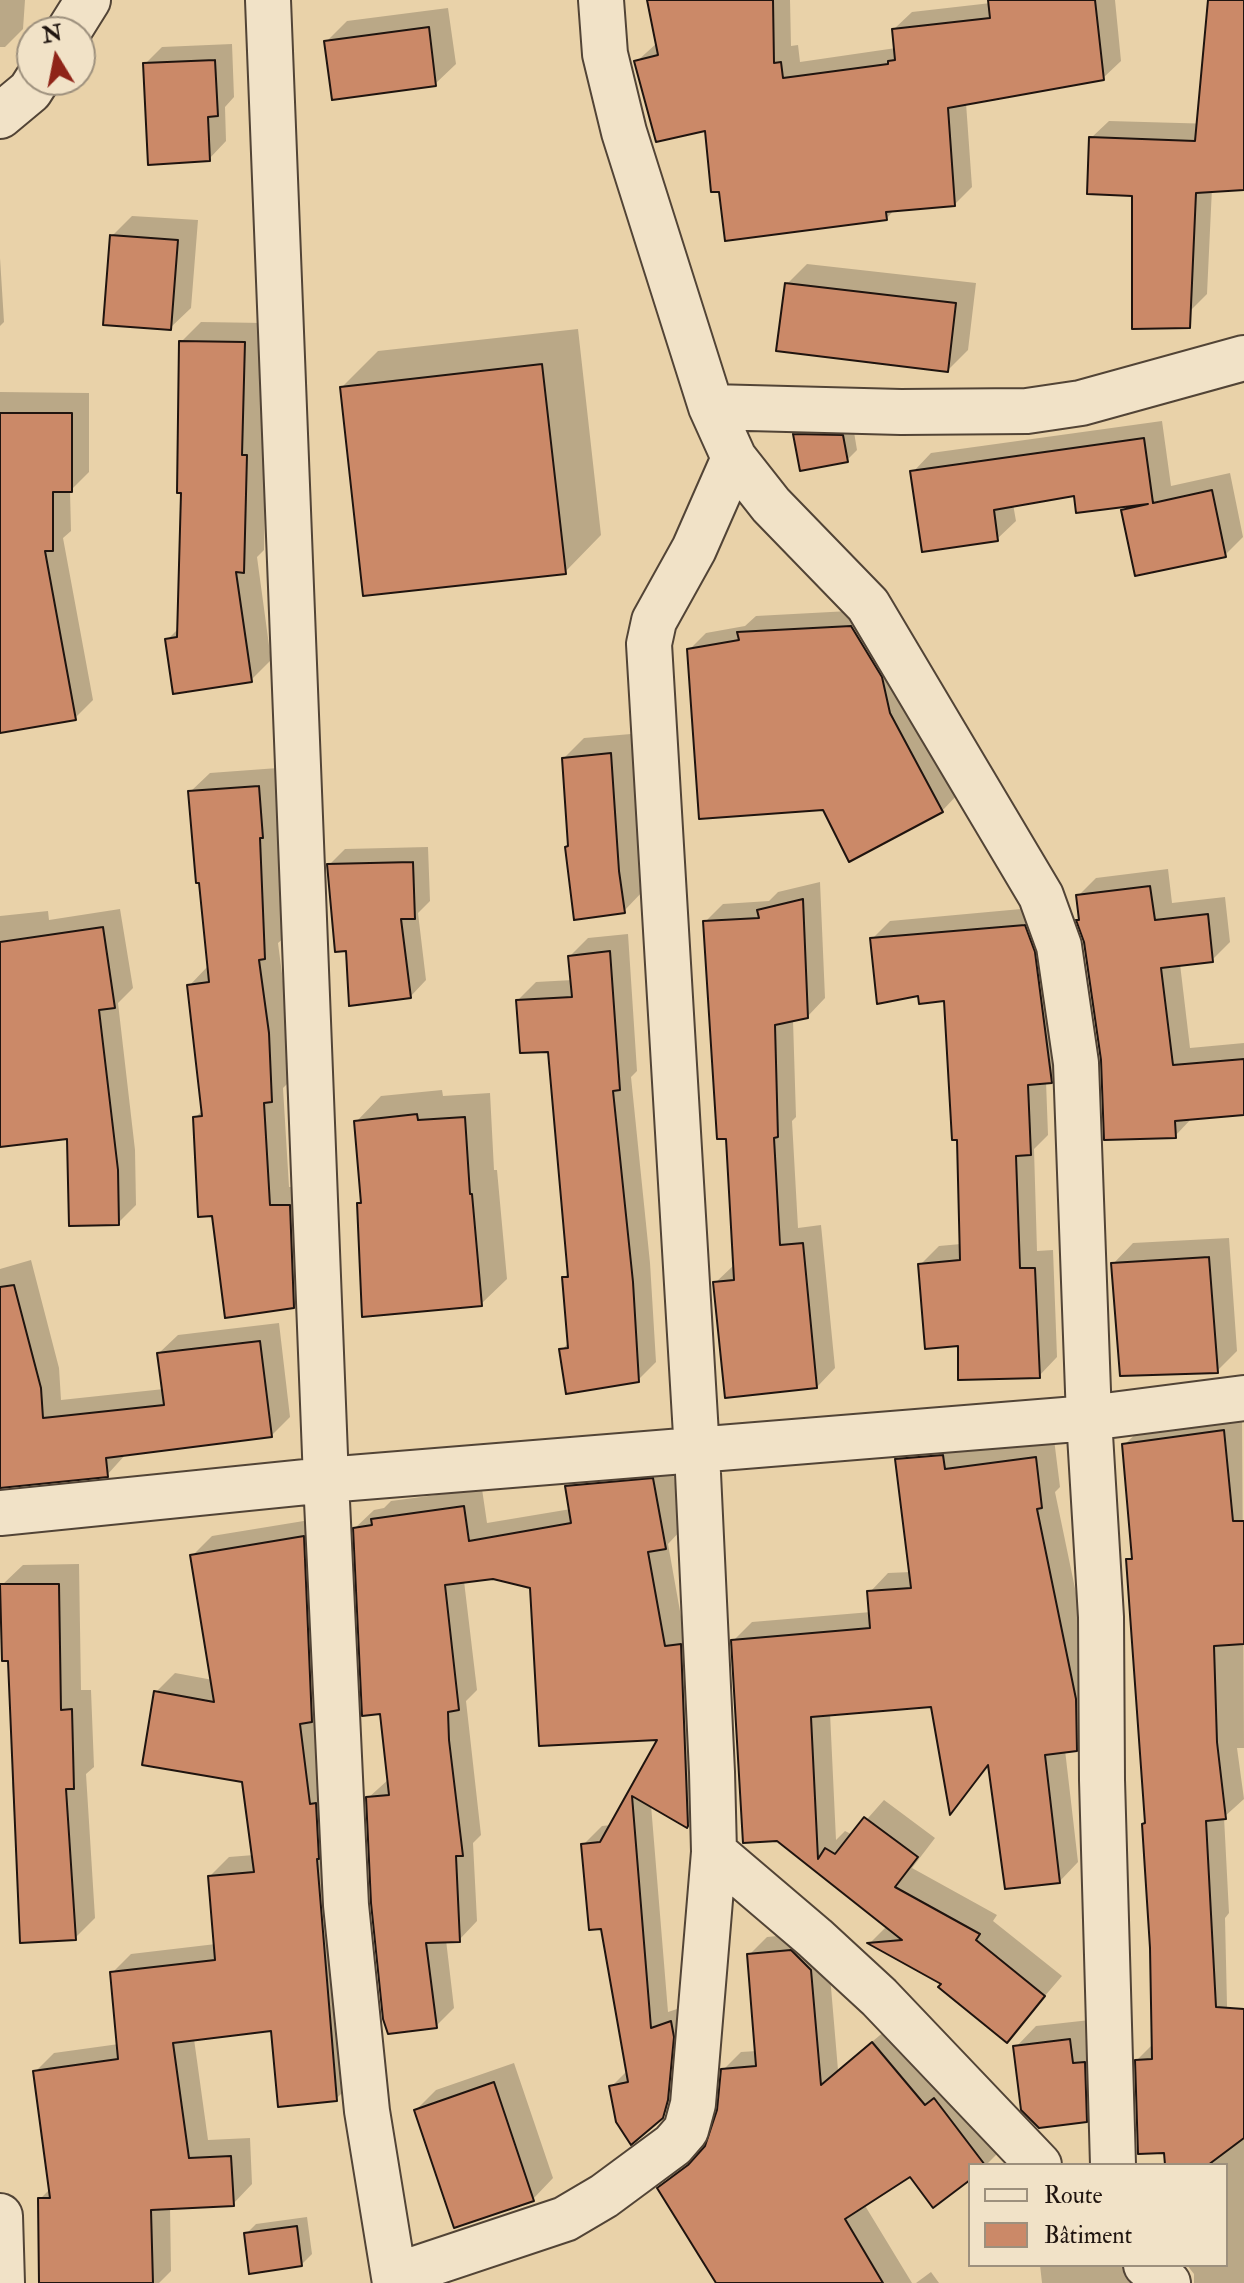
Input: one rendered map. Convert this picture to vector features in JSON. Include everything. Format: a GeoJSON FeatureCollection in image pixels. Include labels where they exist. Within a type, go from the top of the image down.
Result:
{"type":"FeatureCollection","features":[{"type":"Feature","properties":{"kind":"street"},"geometry":{"type":"LineString","coordinates":[[268,0],[326,1480],[346,1905],[367,2111],[394,2280],[565,2219],[604,2196],[673,2145],[686,2130],[693,2104],[714,1852],[697,1452],[649,644],[654,621],[694,549],[734,458]]}},
{"type":"Feature","properties":{"kind":"street"},"geometry":{"type":"LineString","coordinates":[[601,0],[605,54],[624,132],[711,407],[734,458],[771,505],[868,605],[1041,896],[1059,946],[1076,1063],[1089,1418],[1101,1617],[1102,1780],[1113,2163]]}},
{"type":"Feature","properties":{"kind":"street"},"geometry":{"type":"LineString","coordinates":[[0,116],[24,96]]}},
{"type":"Feature","properties":{"kind":"street"},"geometry":{"type":"LineString","coordinates":[[711,407],[901,412],[1027,411],[1081,403],[1244,358]]}},
{"type":"Feature","properties":{"kind":"street"},"geometry":{"type":"LineString","coordinates":[[0,1513],[326,1480],[1089,1418],[1244,1398]]}},
{"type":"Feature","properties":{"kind":"street"},"geometry":{"type":"LineString","coordinates":[[714,1852],[879,1997],[1037,2163]]}},
{"type":"Feature","properties":{"kind":"street"},"geometry":{"type":"LineString","coordinates":[[0,2216],[2,2283]]}},
{"type":"Feature","properties":{"kind":"street"},"geometry":{"type":"LineString","coordinates":[[1148,2267],[1168,2283]]}},
{"type":"Feature","properties":{"kind":"building"},"geometry":{"type":"Polygon","coordinates":[[[647,0],[773,0],[774,63],[781,62],[783,78],[888,64],[888,61],[895,60],[892,29],[990,18],[988,0],[1095,0],[1104,80],[948,108],[955,206],[886,212],[887,220],[725,241],[719,192],[711,192],[705,131],[656,142],[634,61],[658,55],[647,0]]]}},
{"type":"Feature","properties":{"kind":"building"},"geometry":{"type":"Polygon","coordinates":[[[1208,0],[1244,0],[1244,190],[1196,193],[1190,328],[1132,329],[1132,196],[1087,194],[1089,137],[1195,141],[1208,0]]]}},
{"type":"Feature","properties":{"kind":"building"},"geometry":{"type":"Polygon","coordinates":[[[429,27],[436,86],[332,100],[324,41],[429,27]]]}},
{"type":"Feature","properties":{"kind":"building"},"geometry":{"type":"Polygon","coordinates":[[[215,60],[218,116],[208,117],[210,161],[148,165],[143,63],[215,60]]]}},
{"type":"Feature","properties":{"kind":"building"},"geometry":{"type":"Polygon","coordinates":[[[110,235],[178,240],[171,330],[103,325],[110,235]]]}},
{"type":"Feature","properties":{"kind":"building"},"geometry":{"type":"Polygon","coordinates":[[[785,283],[956,303],[948,372],[776,351],[785,283]]]}},
{"type":"Feature","properties":{"kind":"building"},"geometry":{"type":"Polygon","coordinates":[[[179,341],[245,342],[242,455],[247,455],[244,573],[236,572],[252,682],[173,694],[165,639],[177,637],[181,493],[177,493],[179,341]]]}},
{"type":"Feature","properties":{"kind":"building"},"geometry":{"type":"Polygon","coordinates":[[[542,364],[566,574],[363,596],[340,387],[542,364]]]}},
{"type":"Feature","properties":{"kind":"building"},"geometry":{"type":"Polygon","coordinates":[[[0,413],[72,413],[72,492],[53,492],[53,551],[45,551],[76,720],[0,733],[0,413]]]}},
{"type":"Feature","properties":{"kind":"building"},"geometry":{"type":"Polygon","coordinates":[[[793,434],[843,435],[848,462],[800,471],[793,434]]]}},
{"type":"Feature","properties":{"kind":"building"},"geometry":{"type":"Polygon","coordinates":[[[1144,438],[1153,503],[1212,490],[1226,557],[1135,576],[1121,510],[1148,504],[1076,513],[1074,496],[994,510],[998,541],[922,552],[910,471],[1144,438]]]}},
{"type":"Feature","properties":{"kind":"building"},"geometry":{"type":"Polygon","coordinates":[[[851,626],[882,677],[890,713],[943,812],[849,862],[823,810],[699,819],[687,649],[739,640],[737,632],[851,626]]]}},
{"type":"Feature","properties":{"kind":"building"},"geometry":{"type":"Polygon","coordinates":[[[611,753],[625,913],[574,920],[565,847],[568,846],[562,758],[611,753]]]}},
{"type":"Feature","properties":{"kind":"building"},"geometry":{"type":"Polygon","coordinates":[[[259,786],[265,959],[259,960],[269,1033],[272,1102],[264,1103],[270,1205],[290,1205],[294,1308],[225,1318],[212,1216],[198,1217],[193,1117],[202,1116],[187,985],[209,982],[188,791],[259,786]]]}},
{"type":"Feature","properties":{"kind":"building"},"geometry":{"type":"Polygon","coordinates":[[[413,862],[415,919],[401,919],[411,998],[349,1006],[346,951],[335,952],[327,864],[413,862]]]}},
{"type":"Feature","properties":{"kind":"building"},"geometry":{"type":"Polygon","coordinates":[[[1150,886],[1155,920],[1208,914],[1213,962],[1161,968],[1173,1065],[1244,1059],[1244,1115],[1175,1121],[1176,1138],[1104,1140],[1101,1060],[1084,942],[1076,920],[1079,920],[1076,895],[1150,886]]]}},
{"type":"Feature","properties":{"kind":"building"},"geometry":{"type":"Polygon","coordinates":[[[803,899],[808,1018],[775,1025],[778,1137],[774,1138],[780,1245],[803,1243],[817,1388],[725,1398],[713,1282],[734,1280],[726,1139],[717,1139],[703,921],[759,918],[757,910],[803,899]]]}},
{"type":"Feature","properties":{"kind":"building"},"geometry":{"type":"Polygon","coordinates":[[[1025,925],[1035,952],[1052,1083],[1028,1085],[1031,1155],[1016,1156],[1020,1268],[1035,1268],[1040,1378],[958,1380],[958,1346],[925,1349],[918,1264],[960,1260],[957,1140],[952,1140],[944,1001],[919,1004],[918,996],[877,1004],[870,938],[1025,925]]]}},
{"type":"Feature","properties":{"kind":"building"},"geometry":{"type":"Polygon","coordinates":[[[103,927],[115,1008],[99,1010],[118,1170],[119,1225],[69,1226],[67,1139],[0,1147],[0,942],[103,927]]]}},
{"type":"Feature","properties":{"kind":"building"},"geometry":{"type":"Polygon","coordinates":[[[610,951],[620,1090],[613,1091],[633,1282],[639,1382],[566,1394],[559,1349],[568,1348],[562,1277],[568,1277],[548,1052],[520,1053],[516,1000],[572,997],[568,956],[610,951]]]}},
{"type":"Feature","properties":{"kind":"building"},"geometry":{"type":"Polygon","coordinates":[[[417,1114],[418,1120],[465,1117],[482,1306],[362,1317],[357,1203],[361,1203],[354,1121],[417,1114]]]}},
{"type":"Feature","properties":{"kind":"building"},"geometry":{"type":"Polygon","coordinates":[[[1209,1257],[1218,1373],[1120,1376],[1111,1263],[1209,1257]]]}},
{"type":"Feature","properties":{"kind":"building"},"geometry":{"type":"Polygon","coordinates":[[[14,1285],[41,1388],[43,1418],[164,1405],[157,1353],[260,1341],[272,1437],[106,1458],[108,1477],[0,1488],[0,1287],[14,1285]]]}},
{"type":"Feature","properties":{"kind":"building"},"geometry":{"type":"Polygon","coordinates":[[[1224,1430],[1233,1521],[1244,1521],[1244,1644],[1214,1646],[1217,1742],[1226,1819],[1206,1821],[1216,2007],[1244,2009],[1244,2138],[1211,2163],[1165,2163],[1164,2153],[1138,2154],[1135,2060],[1152,2059],[1150,1948],[1142,1824],[1145,1823],[1126,1559],[1132,1559],[1122,1444],[1224,1430]]]}},
{"type":"Feature","properties":{"kind":"building"},"geometry":{"type":"Polygon","coordinates":[[[943,1455],[945,1469],[1036,1457],[1042,1508],[1037,1509],[1076,1699],[1077,1751],[1045,1755],[1060,1883],[1005,1889],[988,1765],[950,1815],[931,1707],[811,1717],[818,1859],[825,1848],[835,1854],[864,1817],[918,1857],[895,1887],[980,1934],[976,1940],[1045,1996],[1007,2043],[938,1987],[941,1984],[867,1943],[902,1940],[777,1841],[743,1843],[731,1640],[870,1628],[867,1591],[911,1588],[895,1459],[943,1455]]]}},
{"type":"Feature","properties":{"kind":"building"},"geometry":{"type":"Polygon","coordinates":[[[653,1478],[666,1549],[648,1552],[665,1646],[681,1644],[688,1826],[632,1796],[651,2028],[671,2021],[674,2037],[668,2100],[663,2118],[631,2145],[616,2122],[609,2086],[628,2082],[601,1929],[589,1930],[581,1844],[600,1842],[657,1740],[539,1746],[530,1588],[493,1579],[445,1585],[459,1710],[448,1712],[463,1856],[456,1856],[460,1942],[426,1943],[437,2028],[388,2034],[383,2019],[371,1903],[366,1797],[389,1795],[380,1714],[362,1716],[353,1528],[372,1525],[371,1519],[464,1506],[469,1541],[571,1523],[565,1486],[653,1478]]]}},
{"type":"Feature","properties":{"kind":"building"},"geometry":{"type":"Polygon","coordinates":[[[304,1536],[312,1722],[300,1724],[310,1804],[316,1803],[317,1859],[337,2101],[278,2107],[271,2031],[173,2043],[189,2158],[231,2156],[234,2206],[151,2210],[153,2283],[39,2283],[38,2198],[50,2198],[33,2071],[118,2059],[110,1972],[215,1960],[208,1876],[254,1872],[242,1782],[142,1765],[154,1691],[214,1702],[190,1555],[304,1536]]]}},
{"type":"Feature","properties":{"kind":"building"},"geometry":{"type":"Polygon","coordinates":[[[0,1584],[59,1584],[61,1710],[72,1709],[74,1789],[66,1789],[76,1940],[20,1943],[8,1661],[2,1661],[0,1584]]]}},
{"type":"Feature","properties":{"kind":"building"},"geometry":{"type":"Polygon","coordinates":[[[791,1950],[811,1970],[821,2085],[872,2042],[925,2105],[934,2098],[983,2163],[968,2163],[968,2182],[933,2208],[910,2177],[845,2219],[883,2283],[716,2283],[657,2188],[688,2165],[705,2146],[717,2110],[721,2069],[756,2066],[747,1954],[791,1950]]]}},
{"type":"Feature","properties":{"kind":"building"},"geometry":{"type":"Polygon","coordinates":[[[1070,2039],[1073,2063],[1085,2062],[1087,2122],[1039,2128],[1021,2110],[1013,2046],[1070,2039]]]}},
{"type":"Feature","properties":{"kind":"building"},"geometry":{"type":"Polygon","coordinates":[[[494,2082],[534,2201],[454,2228],[414,2110],[494,2082]]]}},
{"type":"Feature","properties":{"kind":"building"},"geometry":{"type":"Polygon","coordinates":[[[297,2226],[302,2266],[249,2274],[244,2233],[297,2226]]]}}]}
